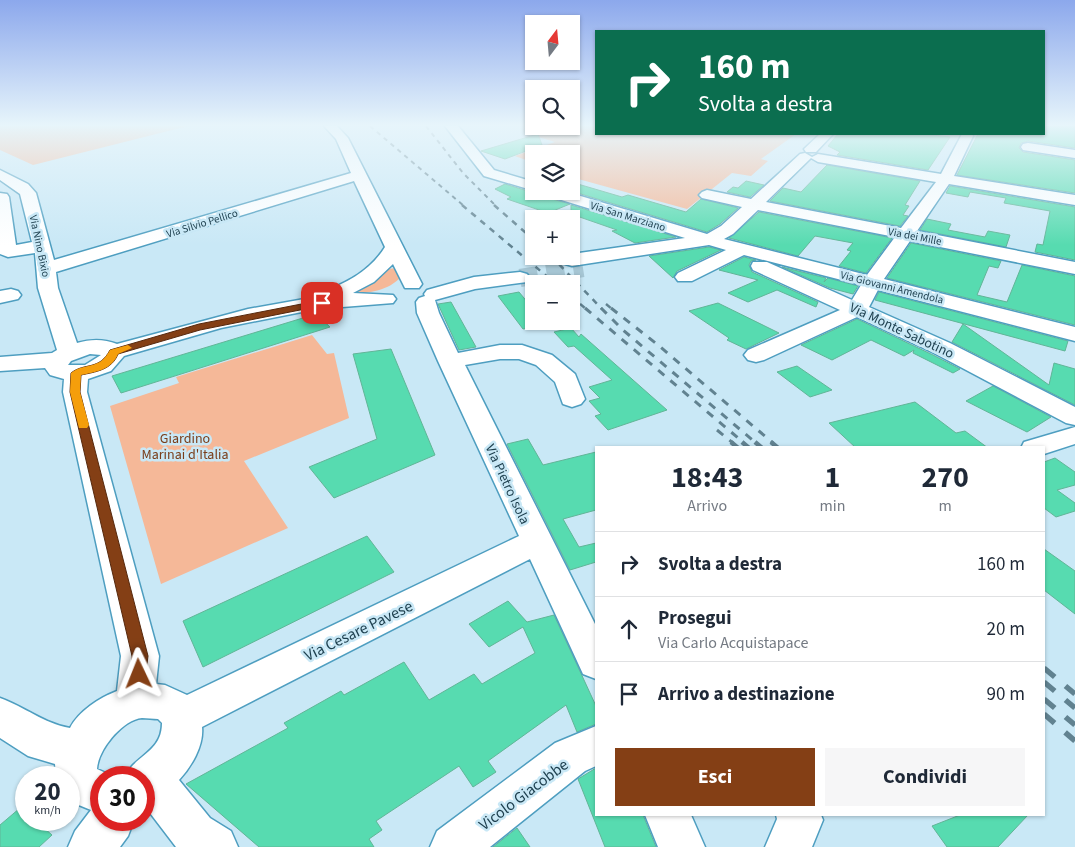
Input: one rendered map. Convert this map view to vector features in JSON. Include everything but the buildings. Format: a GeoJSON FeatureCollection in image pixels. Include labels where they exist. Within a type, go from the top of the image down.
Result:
{"type":"FeatureCollection","features":[{"type":"Feature","properties":{"kind":"street","name":"Via Pietro Isola"},"geometry":{"type":"LineString","coordinates":[[355,166],[393,248],[412,298],[428,313],[536,542],[555,576],[587,623],[595,659]]}},
{"type":"Feature","properties":{"kind":"street"},"geometry":{"type":"LineString","coordinates":[[481,166],[489,173],[525,184]]}},
{"type":"Feature","properties":{"kind":"street"},"geometry":{"type":"LineString","coordinates":[[580,264],[607,262],[629,251],[709,240],[727,230],[801,166]]}},
{"type":"Feature","properties":{"kind":"street"},"geometry":{"type":"LineString","coordinates":[[883,166],[1075,200]]}},
{"type":"Feature","properties":{"kind":"street"},"geometry":{"type":"LineString","coordinates":[[756,355],[858,309],[872,282],[951,166]]}},
{"type":"Feature","properties":{"kind":"street"},"geometry":{"type":"LineString","coordinates":[[0,169],[7,170],[28,193]]}},
{"type":"Feature","properties":{"kind":"street","name":"Via Silvio Pellico"},"geometry":{"type":"LineString","coordinates":[[44,269],[360,175]]}},
{"type":"Feature","properties":{"kind":"street"},"geometry":{"type":"LineString","coordinates":[[946,176],[1075,193]]}},
{"type":"Feature","properties":{"kind":"street"},"geometry":{"type":"LineString","coordinates":[[28,193],[0,197],[8,252],[42,246]]}},
{"type":"Feature","properties":{"kind":"street","name":"Via Nino Bixio"},"geometry":{"type":"LineString","coordinates":[[28,193],[42,246],[44,269],[140,656],[135,702]]}},
{"type":"Feature","properties":{"kind":"street","name":"Via dei Mille"},"geometry":{"type":"LineString","coordinates":[[707,195],[1075,268]]}},
{"type":"Feature","properties":{"kind":"street","name":"Via San Marziano"},"geometry":{"type":"LineString","coordinates":[[576,200],[709,240]]}},
{"type":"Feature","properties":{"kind":"street","name":"Via Giovanni Amendola"},"geometry":{"type":"LineString","coordinates":[[709,240],[738,252],[872,282],[1075,334]]}},
{"type":"Feature","properties":{"kind":"street"},"geometry":{"type":"LineString","coordinates":[[322,303],[373,275],[385,264],[393,248]]}},
{"type":"Feature","properties":{"kind":"street"},"geometry":{"type":"LineString","coordinates":[[685,276],[738,252]]}},
{"type":"Feature","properties":{"kind":"street","name":"Via Monte Sabotino"},"geometry":{"type":"LineString","coordinates":[[738,252],[976,365],[1075,416]]}},
{"type":"Feature","properties":{"kind":"street"},"geometry":{"type":"LineString","coordinates":[[11,363],[66,355],[100,367],[111,360],[113,352],[199,327],[322,303],[412,298],[519,273]]}},
{"type":"Feature","properties":{"kind":"street"},"geometry":{"type":"LineString","coordinates":[[450,361],[500,352],[522,352],[544,360],[566,379],[572,399]]}},
{"type":"Feature","properties":{"kind":"street"},"geometry":{"type":"LineString","coordinates":[[1040,446],[1075,435]]}},
{"type":"Feature","properties":{"kind":"street","name":"Via Cesare Pavese"},"geometry":{"type":"LineString","coordinates":[[181,718],[536,542]]}},
{"type":"Feature","properties":{"kind":"street"},"geometry":{"type":"LineString","coordinates":[[90,789],[83,785],[77,775],[75,763],[78,750],[95,725],[121,707],[135,702],[150,700],[164,702],[174,708],[181,718],[182,731],[179,743],[163,768],[155,774]]}},
{"type":"Feature","properties":{"kind":"street"},"geometry":{"type":"LineString","coordinates":[[0,716],[42,742],[78,750]]}},
{"type":"Feature","properties":{"kind":"street","name":"Vicolo Giacobbe"},"geometry":{"type":"LineString","coordinates":[[453,847],[570,758],[595,746]]}},
{"type":"Feature","properties":{"kind":"street"},"geometry":{"type":"LineString","coordinates":[[155,789],[194,834],[215,847]]}},
{"type":"Feature","properties":{"kind":"street"},"geometry":{"type":"LineString","coordinates":[[667,816],[682,847]]}},
{"type":"Feature","properties":{"kind":"street"},"geometry":{"type":"LineString","coordinates":[[788,847],[801,820],[799,816]]}},
{"type":"Feature","properties":{"kind":"street"},"geometry":{"type":"LineString","coordinates":[[91,847],[103,831]]}},
{"type":"Feature","properties":{"kind":"green space"},"geometry":{"type":"Polygon","coordinates":[[[580,166],[763,166],[751,176],[732,173],[687,209],[580,179],[580,166]]]}},
{"type":"Feature","properties":{"kind":"green space"},"geometry":{"type":"Polygon","coordinates":[[[397,268],[399,279],[388,287],[369,292],[349,294],[388,269],[397,268]]]}},
{"type":"Feature","properties":{"kind":"green space","name":"Giardino Marinai d'Italia"},"geometry":{"type":"Polygon","coordinates":[[[312,335],[327,354],[334,353],[349,418],[244,461],[288,528],[161,584],[110,406],[179,383],[176,377],[312,335]]]}},
{"type":"Feature","properties":{"kind":"tunnel"},"geometry":{"type":"LineString","coordinates":[[520,278],[583,268]]}},
{"type":"Feature","properties":{"kind":"railway"},"geometry":{"type":"LineString","coordinates":[[416,166],[464,206]]}},
{"type":"Feature","properties":{"kind":"railway"},"geometry":{"type":"LineString","coordinates":[[457,166],[496,206]]}},
{"type":"Feature","properties":{"kind":"railway"},"geometry":{"type":"LineString","coordinates":[[462,205],[545,275]]}},
{"type":"Feature","properties":{"kind":"railway"},"geometry":{"type":"LineString","coordinates":[[494,205],[525,232]]}},
{"type":"Feature","properties":{"kind":"railway"},"geometry":{"type":"LineString","coordinates":[[560,265],[602,309]]}},
{"type":"Feature","properties":{"kind":"railway"},"geometry":{"type":"LineString","coordinates":[[580,304],[586,309]]}},
{"type":"Feature","properties":{"kind":"railway"},"geometry":{"type":"LineString","coordinates":[[606,304],[612,309]]}},
{"type":"Feature","properties":{"kind":"railway"},"geometry":{"type":"LineString","coordinates":[[585,308],[744,443]]}},
{"type":"Feature","properties":{"kind":"railway"},"geometry":{"type":"LineString","coordinates":[[611,308],[658,345],[773,443]]}},
{"type":"Feature","properties":{"kind":"railway"},"geometry":{"type":"LineString","coordinates":[[602,309],[623,330],[756,443]]}},
{"type":"Feature","properties":{"kind":"railway"},"geometry":{"type":"LineString","coordinates":[[717,430],[733,443]]}},
{"type":"Feature","properties":{"kind":"railway"},"geometry":{"type":"LineString","coordinates":[[731,442],[736,446]]}},
{"type":"Feature","properties":{"kind":"railway"},"geometry":{"type":"LineString","coordinates":[[742,442],[747,446]]}},
{"type":"Feature","properties":{"kind":"railway"},"geometry":{"type":"LineString","coordinates":[[755,442],[760,446]]}},
{"type":"Feature","properties":{"kind":"railway"},"geometry":{"type":"LineString","coordinates":[[771,442],[776,446]]}},
{"type":"Feature","properties":{"kind":"railway"},"geometry":{"type":"LineString","coordinates":[[1045,669],[1075,694]]}},
{"type":"Feature","properties":{"kind":"railway"},"geometry":{"type":"LineString","coordinates":[[1045,683],[1075,708]]}},
{"type":"Feature","properties":{"kind":"railway"},"geometry":{"type":"LineString","coordinates":[[1045,700],[1075,725]]}},
{"type":"Feature","properties":{"kind":"railway"},"geometry":{"type":"LineString","coordinates":[[1045,715],[1075,741]]}},
{"type":"Feature","properties":{"kind":"slow traffic"},"geometry":{"type":"LineString","coordinates":[[83,425],[75,392],[76,373],[100,367],[111,360],[113,352],[128,348]]}},
{"type":"Feature","properties":{"kind":"route"},"geometry":{"type":"LineString","coordinates":[[139,674],[140,656],[75,392],[76,373],[92,370],[106,364],[111,360],[113,352],[199,327],[322,303]]}}]}
